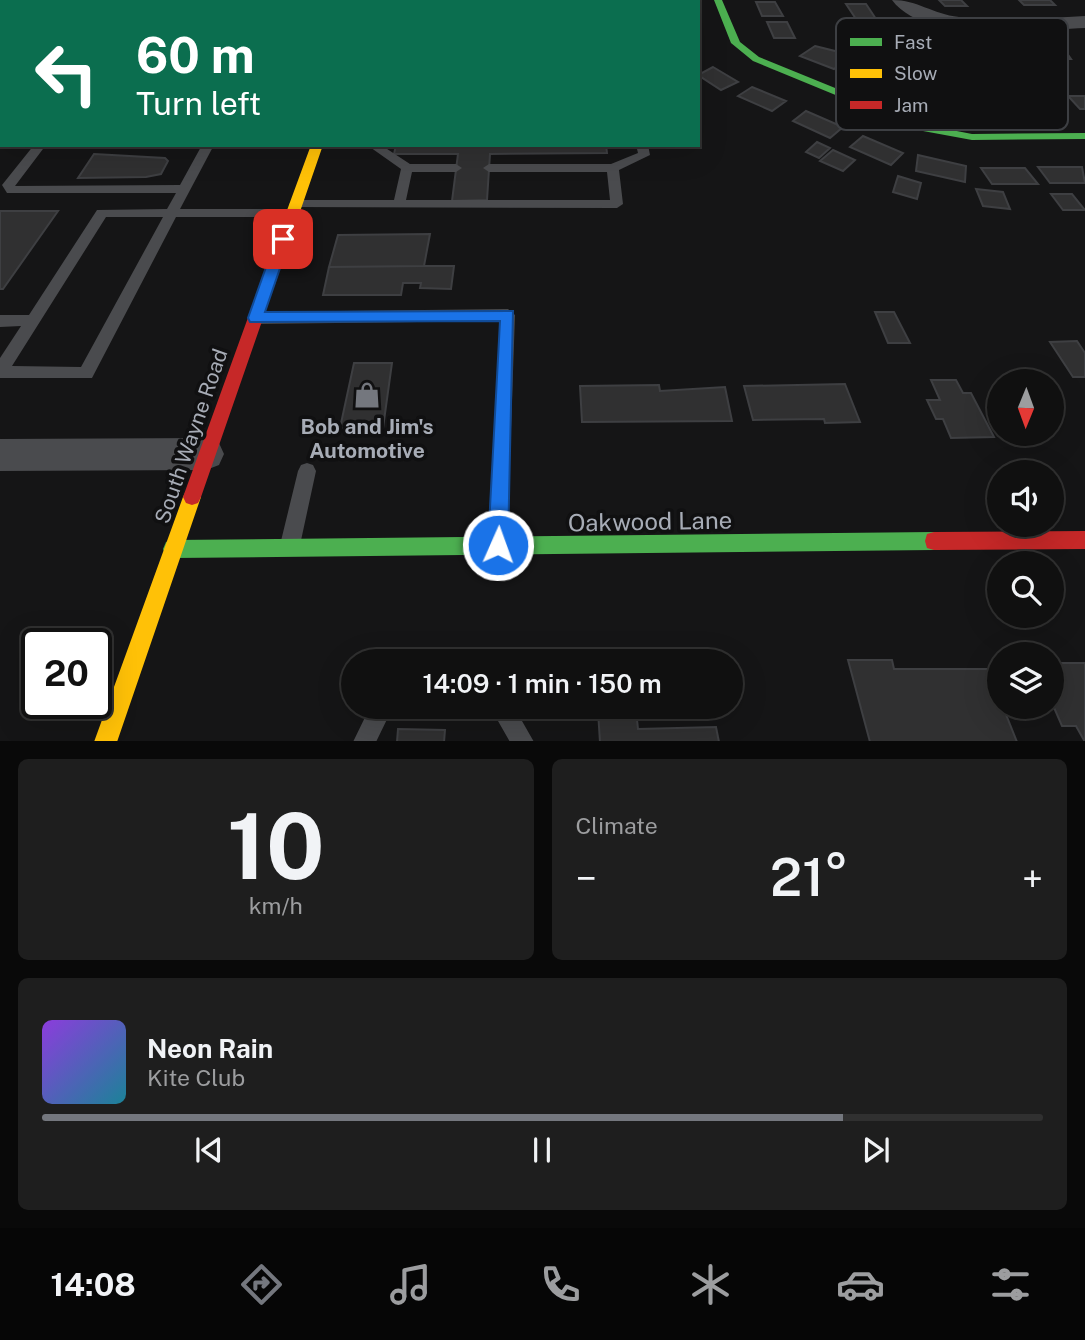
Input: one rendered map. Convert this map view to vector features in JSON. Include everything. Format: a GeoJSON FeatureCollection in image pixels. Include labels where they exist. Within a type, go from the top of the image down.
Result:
{"type":"FeatureCollection","features":[{"type":"Feature","properties":{"kind":"street"},"geometry":{"type":"LineString","coordinates":[[718,0],[736,43],[756,59],[836,93]]}},
{"type":"Feature","properties":{"kind":"street"},"geometry":{"type":"LineString","coordinates":[[901,0],[925,18]]}},
{"type":"Feature","properties":{"kind":"street"},"geometry":{"type":"LineString","coordinates":[[942,130],[972,137],[1085,136]]}},
{"type":"Feature","properties":{"kind":"street","name":"South Wayne Road"},"geometry":{"type":"LineString","coordinates":[[105,741],[316,147]]}},
{"type":"Feature","properties":{"kind":"street"},"geometry":{"type":"LineString","coordinates":[[0,454],[206,454]]}},
{"type":"Feature","properties":{"kind":"street","name":"Oakwood Lane"},"geometry":{"type":"LineString","coordinates":[[173,549],[1085,540]]}},
{"type":"Feature","properties":{"kind":"lane"},"geometry":{"type":"LineString","coordinates":[[38,147],[8,185],[11,190],[186,189]]}},
{"type":"Feature","properties":{"kind":"lane"},"geometry":{"type":"LineString","coordinates":[[0,372],[86,373],[207,147]]}},
{"type":"Feature","properties":{"kind":"lane"},"geometry":{"type":"LineString","coordinates":[[376,147],[407,168],[456,168]]}},
{"type":"Feature","properties":{"kind":"lane"},"geometry":{"type":"LineString","coordinates":[[489,168],[613,168],[644,155],[642,147]]}},
{"type":"Feature","properties":{"kind":"lane"},"geometry":{"type":"LineString","coordinates":[[399,204],[407,168]]}},
{"type":"Feature","properties":{"kind":"lane"},"geometry":{"type":"LineString","coordinates":[[0,372],[102,213],[172,213],[399,204],[617,204],[613,168]]}},
{"type":"Feature","properties":{"kind":"lane"},"geometry":{"type":"LineString","coordinates":[[255,318],[508,315],[498,545]]}},
{"type":"Feature","properties":{"kind":"lane"},"geometry":{"type":"LineString","coordinates":[[0,320],[33,320]]}},
{"type":"Feature","properties":{"kind":"lane"},"geometry":{"type":"LineString","coordinates":[[290,547],[307,471]]}},
{"type":"Feature","properties":{"kind":"lane"},"geometry":{"type":"LineString","coordinates":[[363,741],[375,719]]}},
{"type":"Feature","properties":{"kind":"lane"},"geometry":{"type":"LineString","coordinates":[[509,719],[523,741]]}},
{"type":"Feature","properties":{"kind":"building"},"geometry":{"type":"Polygon","coordinates":[[[939,0],[961,0],[967,6],[945,6],[939,0]]]}},
{"type":"Feature","properties":{"kind":"building"},"geometry":{"type":"Polygon","coordinates":[[[1019,0],[1050,0],[1055,5],[1024,5],[1019,0]]]}},
{"type":"Feature","properties":{"kind":"building"},"geometry":{"type":"Polygon","coordinates":[[[756,2],[775,2],[783,16],[762,16],[756,2]]]}},
{"type":"Feature","properties":{"kind":"building"},"geometry":{"type":"Polygon","coordinates":[[[846,4],[866,4],[875,18],[855,18],[846,4]]]}},
{"type":"Feature","properties":{"kind":"building"},"geometry":{"type":"Polygon","coordinates":[[[767,22],[787,22],[795,38],[774,38],[767,22]]]}},
{"type":"Feature","properties":{"kind":"building"},"geometry":{"type":"Polygon","coordinates":[[[815,46],[836,51],[836,68],[834,69],[800,56],[815,46]]]}},
{"type":"Feature","properties":{"kind":"building"},"geometry":{"type":"Polygon","coordinates":[[[713,67],[738,82],[721,90],[700,74],[713,67]]]}},
{"type":"Feature","properties":{"kind":"building"},"geometry":{"type":"Polygon","coordinates":[[[752,87],[786,101],[772,111],[738,96],[752,87]]]}},
{"type":"Feature","properties":{"kind":"building"},"geometry":{"type":"Polygon","coordinates":[[[1068,96],[1085,96],[1085,109],[1080,109],[1068,96]]]}},
{"type":"Feature","properties":{"kind":"building"},"geometry":{"type":"Polygon","coordinates":[[[806,111],[836,124],[836,130],[839,130],[830,138],[793,121],[806,111]]]}},
{"type":"Feature","properties":{"kind":"building"},"geometry":{"type":"Polygon","coordinates":[[[863,136],[903,153],[891,165],[850,147],[863,136]]]}},
{"type":"Feature","properties":{"kind":"building"},"geometry":{"type":"Polygon","coordinates":[[[817,142],[830,148],[819,158],[806,152],[817,142]]]}},
{"type":"Feature","properties":{"kind":"building"},"geometry":{"type":"Polygon","coordinates":[[[396,147],[606,147],[607,153],[490,154],[487,200],[452,201],[458,154],[394,154],[396,147]]]}},
{"type":"Feature","properties":{"kind":"building"},"geometry":{"type":"Polygon","coordinates":[[[833,150],[855,160],[843,171],[820,161],[833,150]]]}},
{"type":"Feature","properties":{"kind":"building"},"geometry":{"type":"Polygon","coordinates":[[[94,154],[165,158],[168,161],[161,174],[146,177],[78,178],[94,154]]]}},
{"type":"Feature","properties":{"kind":"building"},"geometry":{"type":"Polygon","coordinates":[[[918,155],[966,166],[965,182],[916,171],[918,155]]]}},
{"type":"Feature","properties":{"kind":"building"},"geometry":{"type":"Polygon","coordinates":[[[1038,167],[1082,167],[1085,183],[1050,183],[1038,167]]]}},
{"type":"Feature","properties":{"kind":"building"},"geometry":{"type":"Polygon","coordinates":[[[981,168],[1025,168],[1038,184],[992,184],[981,168]]]}},
{"type":"Feature","properties":{"kind":"building"},"geometry":{"type":"Polygon","coordinates":[[[898,176],[921,183],[917,199],[893,192],[898,176]]]}},
{"type":"Feature","properties":{"kind":"building"},"geometry":{"type":"Polygon","coordinates":[[[976,189],[1003,192],[1010,209],[983,206],[976,189]]]}},
{"type":"Feature","properties":{"kind":"building"},"geometry":{"type":"Polygon","coordinates":[[[1051,194],[1072,194],[1085,210],[1063,210],[1051,194]]]}},
{"type":"Feature","properties":{"kind":"building"},"geometry":{"type":"Polygon","coordinates":[[[0,211],[58,211],[3,289],[0,289],[0,211]]]}},
{"type":"Feature","properties":{"kind":"building"},"geometry":{"type":"Polygon","coordinates":[[[430,234],[424,266],[329,267],[338,235],[430,234]]]}},
{"type":"Feature","properties":{"kind":"building"},"geometry":{"type":"Polygon","coordinates":[[[454,266],[451,289],[420,288],[421,283],[403,283],[401,295],[323,295],[329,267],[454,266]]]}},
{"type":"Feature","properties":{"kind":"building"},"geometry":{"type":"Polygon","coordinates":[[[875,312],[894,312],[910,343],[888,343],[875,312]]]}},
{"type":"Feature","properties":{"kind":"building"},"geometry":{"type":"Polygon","coordinates":[[[1077,341],[1085,353],[1085,377],[1073,377],[1050,342],[1077,341]]]}},
{"type":"Feature","properties":{"kind":"building","name":"Bob and Jim's Automotive"},"geometry":{"type":"Polygon","coordinates":[[[354,363],[392,363],[383,428],[340,428],[354,363]]]}},
{"type":"Feature","properties":{"kind":"building"},"geometry":{"type":"Polygon","coordinates":[[[931,380],[956,380],[963,393],[971,393],[987,424],[987,437],[951,438],[943,419],[936,419],[927,400],[940,400],[931,380]]]}},
{"type":"Feature","properties":{"kind":"building"},"geometry":{"type":"Polygon","coordinates":[[[845,384],[860,422],[825,423],[824,419],[753,420],[744,386],[845,384]]]}},
{"type":"Feature","properties":{"kind":"building"},"geometry":{"type":"Polygon","coordinates":[[[659,385],[660,391],[725,387],[732,421],[582,422],[580,386],[659,385]]]}},
{"type":"Feature","properties":{"kind":"building"},"geometry":{"type":"Polygon","coordinates":[[[848,660],[892,660],[894,669],[987,669],[987,719],[1008,719],[1017,741],[870,741],[848,660]]]}},
{"type":"Feature","properties":{"kind":"building"},"geometry":{"type":"Polygon","coordinates":[[[1064,663],[1085,663],[1085,741],[1076,726],[1062,726],[1059,719],[1064,719],[1064,663]]]}},
{"type":"Feature","properties":{"kind":"building"},"geometry":{"type":"Polygon","coordinates":[[[599,719],[637,719],[638,729],[716,727],[719,741],[600,741],[599,719]]]}},
{"type":"Feature","properties":{"kind":"building"},"geometry":{"type":"Polygon","coordinates":[[[398,729],[445,730],[444,741],[397,741],[398,729]]]}},
{"type":"Feature","properties":{"kind":"traffic: fast"},"geometry":{"type":"LineString","coordinates":[[718,0],[736,43],[756,59],[836,92]]}},
{"type":"Feature","properties":{"kind":"traffic: fast"},"geometry":{"type":"LineString","coordinates":[[934,130],[972,137],[1085,136]]}},
{"type":"Feature","properties":{"kind":"traffic: fast"},"geometry":{"type":"LineString","coordinates":[[173,549],[934,541]]}},
{"type":"Feature","properties":{"kind":"traffic: slow"},"geometry":{"type":"LineString","coordinates":[[286,232],[316,147]]}},
{"type":"Feature","properties":{"kind":"traffic: slow"},"geometry":{"type":"LineString","coordinates":[[105,741],[192,497]]}},
{"type":"Feature","properties":{"kind":"traffic: jam"},"geometry":{"type":"LineString","coordinates":[[192,497],[286,232]]}},
{"type":"Feature","properties":{"kind":"traffic: jam"},"geometry":{"type":"LineString","coordinates":[[934,541],[1085,540]]}},
{"type":"Feature","properties":{"kind":"place","name":"Bob and Jim's Automotive"},"geometry":{"type":"Point","coordinates":[367,395]}},
{"type":"Feature","properties":{"kind":"route"},"geometry":{"type":"LineString","coordinates":[[283,239],[255,318],[508,315],[498,545]]}}]}
